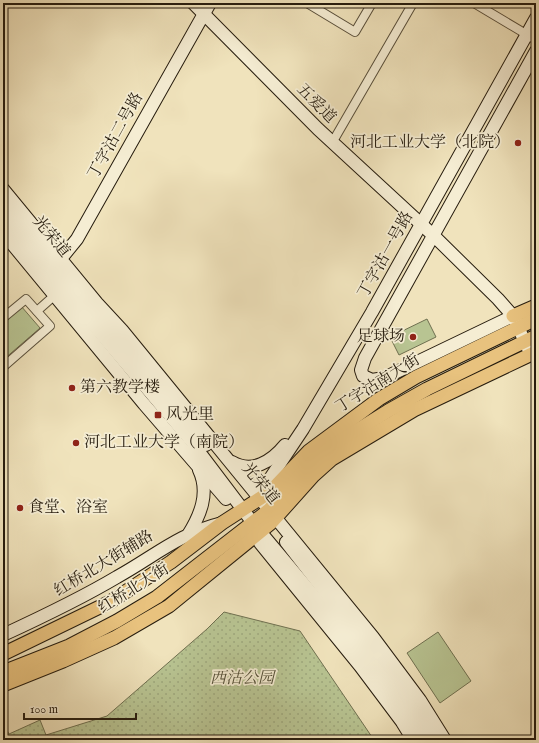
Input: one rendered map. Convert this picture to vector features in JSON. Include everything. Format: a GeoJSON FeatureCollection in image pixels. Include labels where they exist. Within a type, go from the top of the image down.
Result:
{"type":"FeatureCollection","features":[{"type":"Feature","properties":{"kind":"main road","name":"五爱道"},"geometry":{"type":"LineString","coordinates":[[193,3],[332,143],[421,224],[432,239],[498,299],[513,323],[527,340],[534,356]]}},
{"type":"Feature","properties":{"kind":"main road","name":"丁字沽二号路"},"geometry":{"type":"LineString","coordinates":[[49,266],[77,239],[210,3]]}},
{"type":"Feature","properties":{"kind":"main road","name":"丁字沽一号路"},"geometry":{"type":"LineString","coordinates":[[257,498],[312,414],[372,312],[421,224],[531,37],[536,18]]}},
{"type":"Feature","properties":{"kind":"main road","name":"丁字沽一号路"},"geometry":{"type":"LineString","coordinates":[[513,323],[384,378],[372,380],[363,376],[361,370],[365,358],[536,51]]}},
{"type":"Feature","properties":{"kind":"main road"},"geometry":{"type":"LineString","coordinates":[[3,189],[49,266],[55,295],[144,404],[196,464],[240,511],[360,666],[402,722],[413,740]]}},
{"type":"Feature","properties":{"kind":"main road","name":"光荣道"},"geometry":{"type":"LineString","coordinates":[[3,204],[49,266],[191,441],[240,511]]}},
{"type":"Feature","properties":{"kind":"main road","name":"光荣道"},"geometry":{"type":"LineString","coordinates":[[3,218],[49,266],[257,498]]}},
{"type":"Feature","properties":{"kind":"main road"},"geometry":{"type":"LineString","coordinates":[[3,233],[97,303],[122,330],[231,462],[270,516],[403,676],[445,740]]}},
{"type":"Feature","properties":{"kind":"main road"},"geometry":{"type":"LineString","coordinates":[[513,323],[536,306]]}},
{"type":"Feature","properties":{"kind":"main road","name":"丁字沽南大街"},"geometry":{"type":"LineString","coordinates":[[257,498],[276,487],[309,451],[379,399],[513,323],[536,319]]}},
{"type":"Feature","properties":{"kind":"main road","name":"丁字沽南大街"},"geometry":{"type":"LineString","coordinates":[[270,516],[306,468],[349,435],[427,389],[527,340]]}},
{"type":"Feature","properties":{"kind":"main road"},"geometry":{"type":"LineString","coordinates":[[270,516],[332,459],[355,444],[421,406],[534,356]]}},
{"type":"Feature","properties":{"kind":"main road"},"geometry":{"type":"LineString","coordinates":[[231,462],[246,468],[258,466],[267,461],[280,451],[312,414]]}},
{"type":"Feature","properties":{"kind":"main road"},"geometry":{"type":"LineString","coordinates":[[171,562],[200,513],[204,496],[202,476],[196,464]]}},
{"type":"Feature","properties":{"kind":"main road","name":"红桥北大街"},"geometry":{"type":"LineString","coordinates":[[3,654],[110,602],[171,562],[257,498]]}},
{"type":"Feature","properties":{"kind":"main road","name":"光荣道"},"geometry":{"type":"LineString","coordinates":[[270,516],[390,675],[433,740]]}},
{"type":"Feature","properties":{"kind":"main road","name":"红桥北大街"},"geometry":{"type":"LineString","coordinates":[[3,672],[69,646],[130,613],[157,597],[254,529],[270,516]]}},
{"type":"Feature","properties":{"kind":"main road","name":"红桥北大街辅路"},"geometry":{"type":"LineString","coordinates":[[3,635],[61,608],[93,591],[189,533],[222,523]]}},
{"type":"Feature","properties":{"kind":"main road"},"geometry":{"type":"LineString","coordinates":[[3,685],[63,661],[114,638],[169,606],[254,529]]}},
{"type":"Feature","properties":{"kind":"main road","name":"光荣道"},"geometry":{"type":"LineString","coordinates":[[254,529],[379,675],[423,740]]}},
{"type":"Feature","properties":{"kind":"street"},"geometry":{"type":"LineString","coordinates":[[307,3],[355,32],[372,3]]}},
{"type":"Feature","properties":{"kind":"street"},"geometry":{"type":"LineString","coordinates":[[332,143],[413,3]]}},
{"type":"Feature","properties":{"kind":"street"},"geometry":{"type":"LineString","coordinates":[[474,3],[531,37]]}},
{"type":"Feature","properties":{"kind":"street"},"geometry":{"type":"LineString","coordinates":[[37,311],[55,295]]}},
{"type":"Feature","properties":{"kind":"street"},"geometry":{"type":"LineString","coordinates":[[3,318],[26,299],[50,326],[3,367]]}},
{"type":"Feature","properties":{"kind":"green space"},"geometry":{"type":"Polygon","coordinates":[[[21,306],[40,328],[3,360],[3,322],[21,306]]]}},
{"type":"Feature","properties":{"kind":"green space","name":"足球场"},"geometry":{"type":"Polygon","coordinates":[[[427,319],[436,337],[399,355],[390,337],[427,319]]]}},
{"type":"Feature","properties":{"kind":"green space","name":"西沽公园"},"geometry":{"type":"Polygon","coordinates":[[[224,612],[300,631],[374,740],[3,740],[3,723],[9,734],[40,720],[46,735],[107,716],[207,629],[224,612]]]}},
{"type":"Feature","properties":{"kind":"green space"},"geometry":{"type":"Polygon","coordinates":[[[438,632],[471,681],[440,703],[407,653],[438,632]]]}},
{"type":"Feature","properties":{"kind":"place","name":"河北工业大学（北院）"},"geometry":{"type":"Point","coordinates":[518,143]}},
{"type":"Feature","properties":{"kind":"place","name":"足球场"},"geometry":{"type":"Point","coordinates":[413,337]}},
{"type":"Feature","properties":{"kind":"place","name":"第六教学楼"},"geometry":{"type":"Point","coordinates":[72,388]}},
{"type":"Feature","properties":{"kind":"place","name":"风光里"},"geometry":{"type":"Point","coordinates":[158,415]}},
{"type":"Feature","properties":{"kind":"place","name":"河北工业大学（南院）"},"geometry":{"type":"Point","coordinates":[76,443]}},
{"type":"Feature","properties":{"kind":"place","name":"食堂、浴室"},"geometry":{"type":"Point","coordinates":[20,508]}}]}
